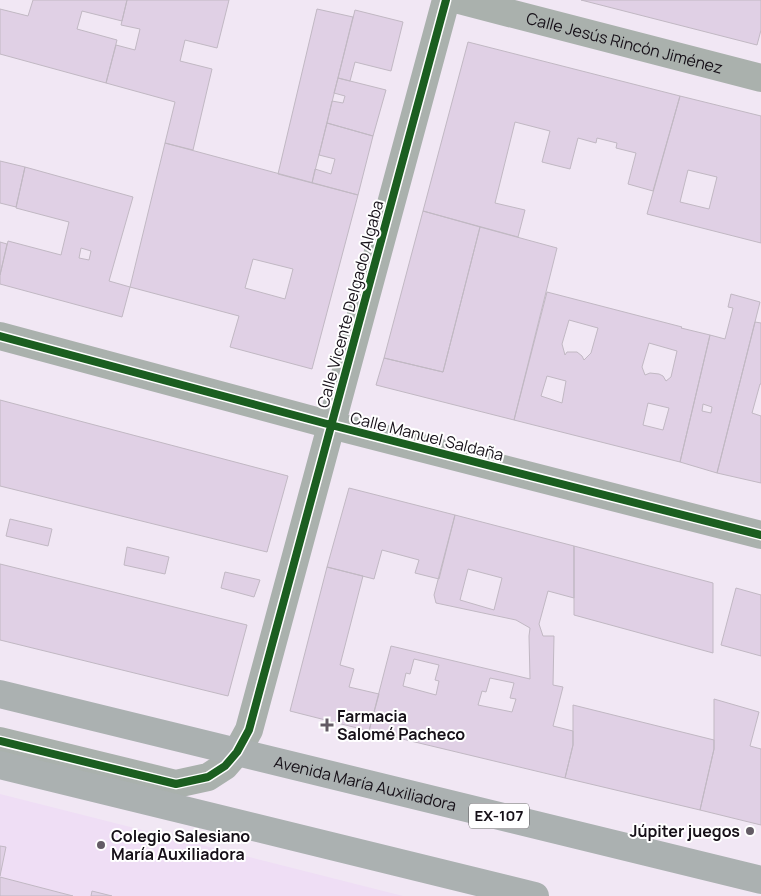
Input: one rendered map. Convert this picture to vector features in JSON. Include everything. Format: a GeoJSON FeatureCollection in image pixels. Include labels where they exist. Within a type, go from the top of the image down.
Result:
{"type":"FeatureCollection","features":[{"type":"Feature","properties":{"kind":"main road","name":"Avenida María Auxiliadora"},"geometry":{"type":"LineString","coordinates":[[0,694],[243,741],[761,880]]}},
{"type":"Feature","properties":{"kind":"main road"},"geometry":{"type":"LineString","coordinates":[[0,765],[535,896]]}},
{"type":"Feature","properties":{"kind":"street","name":"Calle Vicente Delgado Algaba"},"geometry":{"type":"LineString","coordinates":[[243,741],[446,0]]}},
{"type":"Feature","properties":{"kind":"street","name":"Calle Jesús Rincón Jiménez"},"geometry":{"type":"LineString","coordinates":[[459,0],[761,78]]}},
{"type":"Feature","properties":{"kind":"street","name":"Calle Manuel Saldaña"},"geometry":{"type":"LineString","coordinates":[[0,336],[331,425],[761,535]]}},
{"type":"Feature","properties":{"kind":"street"},"geometry":{"type":"LineString","coordinates":[[0,740],[176,784],[208,777],[225,766],[243,741]]}},
{"type":"Feature","properties":{"kind":"shaded area","name":"Colegio Salesiano María Auxiliadora"},"geometry":{"type":"Polygon","coordinates":[[[0,794],[403,896],[0,896],[0,794]]]}},
{"type":"Feature","properties":{"kind":"building"},"geometry":{"type":"Polygon","coordinates":[[[33,0],[127,0],[122,21],[82,11],[77,29],[117,40],[106,83],[0,54],[0,9],[28,16],[33,0]]]}},
{"type":"Feature","properties":{"kind":"building"},"geometry":{"type":"Polygon","coordinates":[[[127,0],[229,0],[217,48],[185,40],[180,61],[212,69],[193,150],[165,143],[175,102],[106,83],[116,45],[135,50],[140,29],[121,25],[127,0]]]}},
{"type":"Feature","properties":{"kind":"building"},"geometry":{"type":"Polygon","coordinates":[[[581,0],[761,0],[761,30],[757,45],[581,0]]]}},
{"type":"Feature","properties":{"kind":"building"},"geometry":{"type":"Polygon","coordinates":[[[317,9],[353,17],[312,183],[278,174],[317,9]]]}},
{"type":"Feature","properties":{"kind":"building"},"geometry":{"type":"Polygon","coordinates":[[[355,10],[403,22],[391,71],[355,62],[350,81],[338,78],[355,10]]]}},
{"type":"Feature","properties":{"kind":"building"},"geometry":{"type":"Polygon","coordinates":[[[468,42],[680,96],[653,191],[628,184],[636,153],[616,148],[617,143],[597,138],[596,143],[578,138],[570,169],[542,162],[550,131],[515,122],[495,203],[525,210],[518,237],[423,211],[468,42]]]}},
{"type":"Feature","properties":{"kind":"building"},"geometry":{"type":"Polygon","coordinates":[[[338,78],[386,90],[373,136],[327,123],[332,101],[343,103],[345,96],[334,93],[338,78]]]}},
{"type":"Feature","properties":{"kind":"building"},"geometry":{"type":"Polygon","coordinates":[[[680,96],[761,116],[761,243],[647,214],[680,96]],[[688,170],[680,202],[709,209],[717,177],[688,170]]]}},
{"type":"Feature","properties":{"kind":"building"},"geometry":{"type":"Polygon","coordinates":[[[327,123],[373,136],[358,195],[312,183],[315,169],[331,174],[335,159],[319,155],[327,123]]]}},
{"type":"Feature","properties":{"kind":"building"},"geometry":{"type":"Polygon","coordinates":[[[165,143],[358,195],[312,369],[230,347],[239,316],[130,287],[165,143]],[[253,259],[245,288],[285,299],[293,269],[253,259]]]}},
{"type":"Feature","properties":{"kind":"building"},"geometry":{"type":"Polygon","coordinates":[[[0,161],[25,167],[16,207],[0,203],[0,161]]]}},
{"type":"Feature","properties":{"kind":"building"},"geometry":{"type":"Polygon","coordinates":[[[25,167],[133,197],[109,281],[130,287],[122,317],[0,284],[0,275],[8,241],[61,255],[69,222],[16,208],[25,167]],[[81,248],[79,258],[89,260],[91,251],[81,248]]]}},
{"type":"Feature","properties":{"kind":"building"},"geometry":{"type":"Polygon","coordinates":[[[423,211],[480,227],[443,372],[384,358],[423,211]]]}},
{"type":"Feature","properties":{"kind":"building"},"geometry":{"type":"Polygon","coordinates":[[[480,227],[557,248],[514,420],[376,385],[384,358],[443,372],[480,227]]]}},
{"type":"Feature","properties":{"kind":"building"},"geometry":{"type":"Polygon","coordinates":[[[0,242],[7,244],[0,275],[0,242]]]}},
{"type":"Feature","properties":{"kind":"building"},"geometry":{"type":"Polygon","coordinates":[[[547,292],[710,335],[680,462],[514,420],[547,292]],[[569,320],[562,344],[565,355],[567,352],[577,352],[584,360],[591,353],[598,328],[569,320]],[[649,343],[642,367],[645,375],[650,373],[659,374],[666,381],[671,377],[677,351],[649,343]],[[547,376],[541,396],[562,403],[566,381],[547,376]],[[648,403],[643,425],[663,430],[669,408],[648,403]]]}},
{"type":"Feature","properties":{"kind":"building"},"geometry":{"type":"Polygon","coordinates":[[[731,294],[760,302],[717,473],[680,462],[710,335],[725,339],[733,308],[728,307],[731,294]],[[703,404],[702,411],[711,413],[712,407],[703,404]]]}},
{"type":"Feature","properties":{"kind":"building"},"geometry":{"type":"Polygon","coordinates":[[[755,322],[761,323],[761,384],[752,413],[761,416],[761,483],[717,473],[755,322]]]}},
{"type":"Feature","properties":{"kind":"building"},"geometry":{"type":"Polygon","coordinates":[[[0,400],[288,476],[267,552],[0,486],[0,400]]]}},
{"type":"Feature","properties":{"kind":"building"},"geometry":{"type":"Polygon","coordinates":[[[349,488],[455,515],[439,579],[415,573],[419,560],[382,550],[374,579],[327,567],[349,488]]]}},
{"type":"Feature","properties":{"kind":"building"},"geometry":{"type":"Polygon","coordinates":[[[455,515],[574,546],[574,598],[548,591],[539,624],[543,636],[554,636],[553,685],[563,687],[553,726],[573,731],[573,745],[565,778],[369,731],[391,646],[530,679],[530,628],[516,620],[436,603],[434,595],[455,515]],[[468,569],[460,600],[494,610],[502,578],[468,569]],[[414,659],[410,674],[406,673],[403,686],[436,695],[439,681],[435,680],[439,665],[414,659]],[[490,678],[486,692],[482,691],[478,705],[512,712],[516,699],[510,698],[514,683],[490,678]]]}},
{"type":"Feature","properties":{"kind":"building"},"geometry":{"type":"Polygon","coordinates":[[[10,519],[52,529],[48,546],[6,536],[10,519]]]}},
{"type":"Feature","properties":{"kind":"building"},"geometry":{"type":"Polygon","coordinates":[[[574,546],[713,583],[713,653],[574,615],[574,546]]]}},
{"type":"Feature","properties":{"kind":"building"},"geometry":{"type":"Polygon","coordinates":[[[127,547],[169,557],[165,574],[124,565],[127,547]]]}},
{"type":"Feature","properties":{"kind":"building"},"geometry":{"type":"Polygon","coordinates":[[[0,564],[247,625],[228,696],[0,640],[0,564]]]}},
{"type":"Feature","properties":{"kind":"building"},"geometry":{"type":"Polygon","coordinates":[[[327,567],[363,576],[340,665],[354,669],[349,687],[379,694],[369,731],[290,711],[327,567]]]}},
{"type":"Feature","properties":{"kind":"building"},"geometry":{"type":"Polygon","coordinates":[[[225,572],[260,580],[254,597],[221,588],[225,572]]]}},
{"type":"Feature","properties":{"kind":"building"},"geometry":{"type":"Polygon","coordinates":[[[736,588],[761,595],[761,656],[721,645],[736,588]]]}},
{"type":"Feature","properties":{"kind":"building"},"geometry":{"type":"Polygon","coordinates":[[[714,699],[759,712],[750,746],[761,749],[761,825],[700,810],[714,749],[714,699]]]}},
{"type":"Feature","properties":{"kind":"building"},"geometry":{"type":"Polygon","coordinates":[[[573,705],[714,740],[714,749],[700,810],[565,778],[573,745],[573,705]]]}},
{"type":"Feature","properties":{"kind":"building"},"geometry":{"type":"Polygon","coordinates":[[[0,846],[6,847],[0,876],[0,846]]]}},
{"type":"Feature","properties":{"kind":"building"},"geometry":{"type":"Polygon","coordinates":[[[0,877],[73,896],[0,896],[0,877]]]}},
{"type":"Feature","properties":{"kind":"building"},"geometry":{"type":"Polygon","coordinates":[[[92,891],[112,896],[91,896],[92,891]]]}},
{"type":"Feature","properties":{"kind":"cycle path"},"geometry":{"type":"LineString","coordinates":[[0,741],[176,784],[208,777],[225,766],[237,752],[249,730],[446,0]]}},
{"type":"Feature","properties":{"kind":"cycle path"},"geometry":{"type":"LineString","coordinates":[[0,336],[331,425],[761,535]]}},
{"type":"Feature","properties":{"kind":"place","name":"Farmacia Salomé Pacheco"},"geometry":{"type":"Point","coordinates":[327,725]}},
{"type":"Feature","properties":{"kind":"place","name":"Júpiter juegos"},"geometry":{"type":"Point","coordinates":[750,831]}},
{"type":"Feature","properties":{"kind":"place","name":"Colegio Salesiano María Auxiliadora"},"geometry":{"type":"Point","coordinates":[101,845]}}]}
